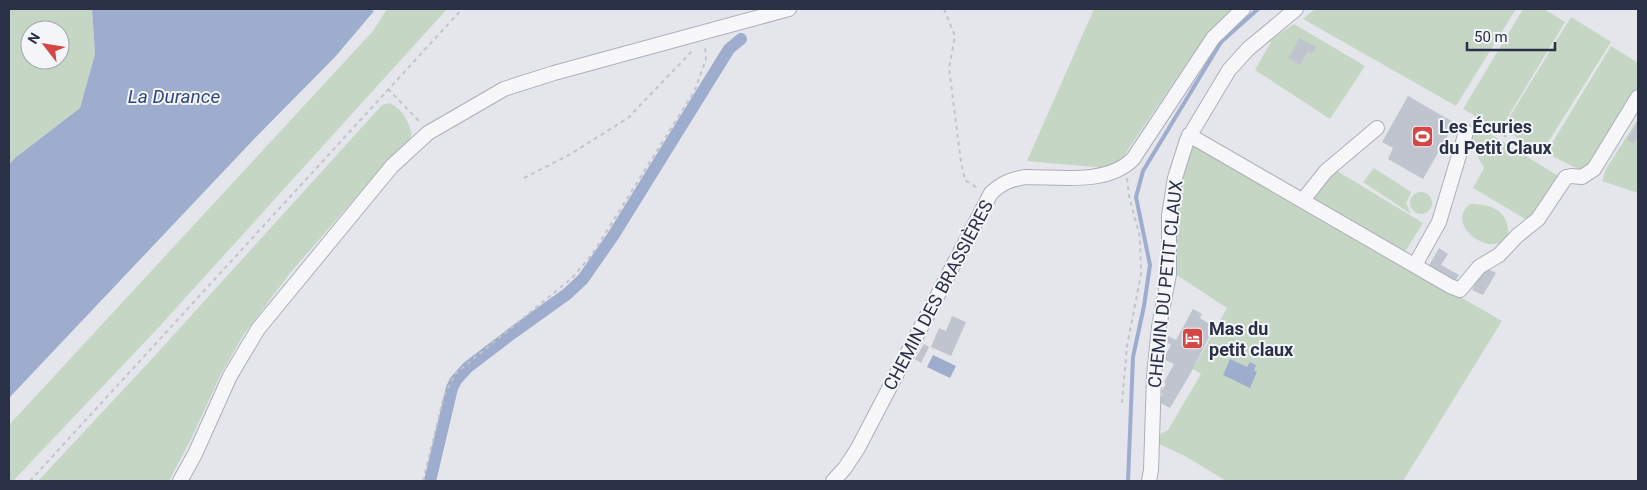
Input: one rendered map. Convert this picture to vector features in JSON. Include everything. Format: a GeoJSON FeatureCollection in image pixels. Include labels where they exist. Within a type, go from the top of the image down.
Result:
{"type":"FeatureCollection","features":[{"type":"Feature","properties":{"kind":"street"},"geometry":{"type":"LineString","coordinates":[[180,481],[195,454],[230,376],[258,329],[392,166],[428,133],[504,89],[554,73],[789,9]]}},
{"type":"Feature","properties":{"kind":"street","name":"CHEMIN DES BRASSIÈRES"},"geometry":{"type":"LineString","coordinates":[[833,481],[845,468],[858,448],[990,194],[1002,183],[1015,178],[1026,176],[1100,176],[1118,171],[1127,165],[1133,159],[1213,38],[1230,19],[1243,9]]}},
{"type":"Feature","properties":{"kind":"street","name":"CHEMIN DU PETIT CLAUX"},"geometry":{"type":"LineString","coordinates":[[1149,481],[1154,376],[1159,327],[1168,274],[1168,215],[1175,178],[1186,140],[1229,70],[1248,49],[1296,9]]}},
{"type":"Feature","properties":{"kind":"street"},"geometry":{"type":"LineString","coordinates":[[1190,135],[1450,286],[1460,290],[1479,267],[1500,255],[1517,236],[1538,219],[1566,177],[1582,177],[1594,169],[1638,97]]}},
{"type":"Feature","properties":{"kind":"street"},"geometry":{"type":"LineString","coordinates":[[1303,200],[1326,171],[1378,128]]}},
{"type":"Feature","properties":{"kind":"street"},"geometry":{"type":"LineString","coordinates":[[1415,265],[1440,222],[1466,132]]}},
{"type":"Feature","properties":{"kind":"path"},"geometry":{"type":"LineString","coordinates":[[30,481],[462,9]]}},
{"type":"Feature","properties":{"kind":"path"},"geometry":{"type":"LineString","coordinates":[[944,9],[955,36],[949,68],[965,180],[990,194]]}},
{"type":"Feature","properties":{"kind":"path"},"geometry":{"type":"LineString","coordinates":[[524,178],[569,154],[628,118],[694,49],[702,33]]}},
{"type":"Feature","properties":{"kind":"path"},"geometry":{"type":"LineString","coordinates":[[422,481],[444,396],[455,374],[572,278],[593,252],[695,90],[706,59],[702,33]]}},
{"type":"Feature","properties":{"kind":"path"},"geometry":{"type":"LineString","coordinates":[[388,89],[423,125],[428,133]]}},
{"type":"Feature","properties":{"kind":"path"},"geometry":{"type":"LineString","coordinates":[[1466,132],[1480,116],[1506,137]]}},
{"type":"Feature","properties":{"kind":"path"},"geometry":{"type":"LineString","coordinates":[[1122,403],[1127,346],[1141,274],[1140,237],[1129,196],[1127,165]]}},
{"type":"Feature","properties":{"kind":"green space"},"geometry":{"type":"Polygon","coordinates":[[[9,9],[92,9],[95,54],[80,108],[15,158],[9,165],[9,9]]]}},
{"type":"Feature","properties":{"kind":"green space"},"geometry":{"type":"Polygon","coordinates":[[[387,9],[447,9],[159,327],[13,481],[9,481],[9,425],[373,31],[387,9]]]}},
{"type":"Feature","properties":{"kind":"green space"},"geometry":{"type":"Polygon","coordinates":[[[1094,9],[1236,9],[1207,33],[1121,160],[1106,168],[1027,161],[1094,9]]]}},
{"type":"Feature","properties":{"kind":"green space"},"geometry":{"type":"Polygon","coordinates":[[[1315,9],[1516,9],[1456,106],[1303,19],[1315,9]]]}},
{"type":"Feature","properties":{"kind":"green space"},"geometry":{"type":"Polygon","coordinates":[[[1523,9],[1544,9],[1565,22],[1500,130],[1463,109],[1523,9]]]}},
{"type":"Feature","properties":{"kind":"green space"},"geometry":{"type":"Polygon","coordinates":[[[1571,17],[1611,42],[1542,152],[1521,141],[1507,130],[1505,124],[1571,17]]]}},
{"type":"Feature","properties":{"kind":"green space"},"geometry":{"type":"Polygon","coordinates":[[[1294,24],[1365,66],[1330,119],[1255,70],[1271,42],[1269,41],[1294,24]]]}},
{"type":"Feature","properties":{"kind":"green space"},"geometry":{"type":"Polygon","coordinates":[[[1611,46],[1638,63],[1638,92],[1589,169],[1582,171],[1546,153],[1611,46]]]}},
{"type":"Feature","properties":{"kind":"green space"},"geometry":{"type":"Polygon","coordinates":[[[390,103],[402,112],[407,120],[412,134],[409,140],[389,159],[291,272],[244,334],[221,374],[169,481],[38,481],[150,361],[382,105],[390,103]]]}},
{"type":"Feature","properties":{"kind":"green space"},"geometry":{"type":"Polygon","coordinates":[[[1638,119],[1638,193],[1602,181],[1606,169],[1638,119]]]}},
{"type":"Feature","properties":{"kind":"green space"},"geometry":{"type":"Polygon","coordinates":[[[1479,127],[1560,177],[1533,220],[1527,220],[1473,188],[1484,168],[1470,143],[1476,128],[1479,127]]]}},
{"type":"Feature","properties":{"kind":"green space"},"geometry":{"type":"Polygon","coordinates":[[[1189,140],[1502,321],[1403,481],[1226,481],[1185,456],[1159,444],[1157,438],[1168,430],[1201,374],[1193,369],[1227,308],[1173,271],[1171,216],[1189,140]]]}},
{"type":"Feature","properties":{"kind":"green space"},"geometry":{"type":"Polygon","coordinates":[[[1374,168],[1411,192],[1406,203],[1411,214],[1363,182],[1374,168]]]}},
{"type":"Feature","properties":{"kind":"green space"},"geometry":{"type":"Polygon","coordinates":[[[1334,169],[1423,223],[1404,253],[1314,200],[1334,169]]]}},
{"type":"Feature","properties":{"kind":"green space"},"geometry":{"type":"Polygon","coordinates":[[[1417,192],[1425,192],[1432,199],[1432,207],[1425,214],[1417,214],[1410,207],[1410,199],[1417,192]]]}},
{"type":"Feature","properties":{"kind":"green space"},"geometry":{"type":"Polygon","coordinates":[[[1470,204],[1492,207],[1502,214],[1508,226],[1508,235],[1500,243],[1488,244],[1481,242],[1469,234],[1465,228],[1462,216],[1470,204]]]}},
{"type":"Feature","properties":{"kind":"water","name":"La Durance"},"geometry":{"type":"Polygon","coordinates":[[[92,9],[369,9],[374,11],[335,57],[256,137],[9,398],[9,165],[15,158],[80,108],[95,54],[92,9]]]}},
{"type":"Feature","properties":{"kind":"water"},"geometry":{"type":"Polygon","coordinates":[[[933,355],[956,366],[950,378],[927,367],[933,355]]]}},
{"type":"Feature","properties":{"kind":"water"},"geometry":{"type":"Polygon","coordinates":[[[1230,359],[1247,367],[1250,362],[1256,365],[1254,370],[1257,372],[1250,388],[1223,375],[1230,359]]]}},
{"type":"Feature","properties":{"kind":"building"},"geometry":{"type":"Polygon","coordinates":[[[1300,38],[1316,47],[1312,54],[1308,51],[1300,65],[1288,58],[1300,38]]]}},
{"type":"Feature","properties":{"kind":"building"},"geometry":{"type":"Polygon","coordinates":[[[1408,96],[1455,123],[1423,179],[1388,159],[1393,148],[1382,142],[1408,96]]]}},
{"type":"Feature","properties":{"kind":"building"},"geometry":{"type":"Polygon","coordinates":[[[1638,122],[1638,136],[1633,144],[1627,140],[1638,122]]]}},
{"type":"Feature","properties":{"kind":"building"},"geometry":{"type":"Polygon","coordinates":[[[1439,248],[1448,254],[1441,265],[1459,275],[1453,285],[1427,269],[1439,248]]]}},
{"type":"Feature","properties":{"kind":"building"},"geometry":{"type":"Polygon","coordinates":[[[1484,267],[1496,273],[1483,295],[1472,290],[1484,267]]]}},
{"type":"Feature","properties":{"kind":"building"},"geometry":{"type":"Polygon","coordinates":[[[1193,309],[1202,314],[1200,318],[1214,327],[1193,369],[1170,408],[1159,402],[1163,394],[1161,392],[1166,384],[1164,382],[1174,364],[1163,359],[1171,345],[1163,340],[1166,335],[1176,340],[1193,309]]]}},
{"type":"Feature","properties":{"kind":"building"},"geometry":{"type":"Polygon","coordinates":[[[952,316],[966,322],[951,356],[931,347],[939,328],[946,331],[952,316]]]}},
{"type":"Feature","properties":{"kind":"building"},"geometry":{"type":"Polygon","coordinates":[[[924,344],[929,347],[921,363],[915,359],[924,344]]]}},
{"type":"Feature","properties":{"kind":"waterway"},"geometry":{"type":"LineString","coordinates":[[1128,481],[1133,357],[1144,306],[1150,265],[1136,197],[1143,171],[1221,42],[1258,9]]}},
{"type":"Feature","properties":{"kind":"waterway"},"geometry":{"type":"LineString","coordinates":[[430,481],[452,388],[456,380],[468,367],[567,294],[583,279],[613,236],[729,49],[741,39]]}},
{"type":"Feature","properties":{"kind":"place","name":"Les Écuries du Petit Claux"},"geometry":{"type":"Point","coordinates":[1423,136]}},
{"type":"Feature","properties":{"kind":"place","name":"Mas du petit claux"},"geometry":{"type":"Point","coordinates":[1193,338]}}]}
